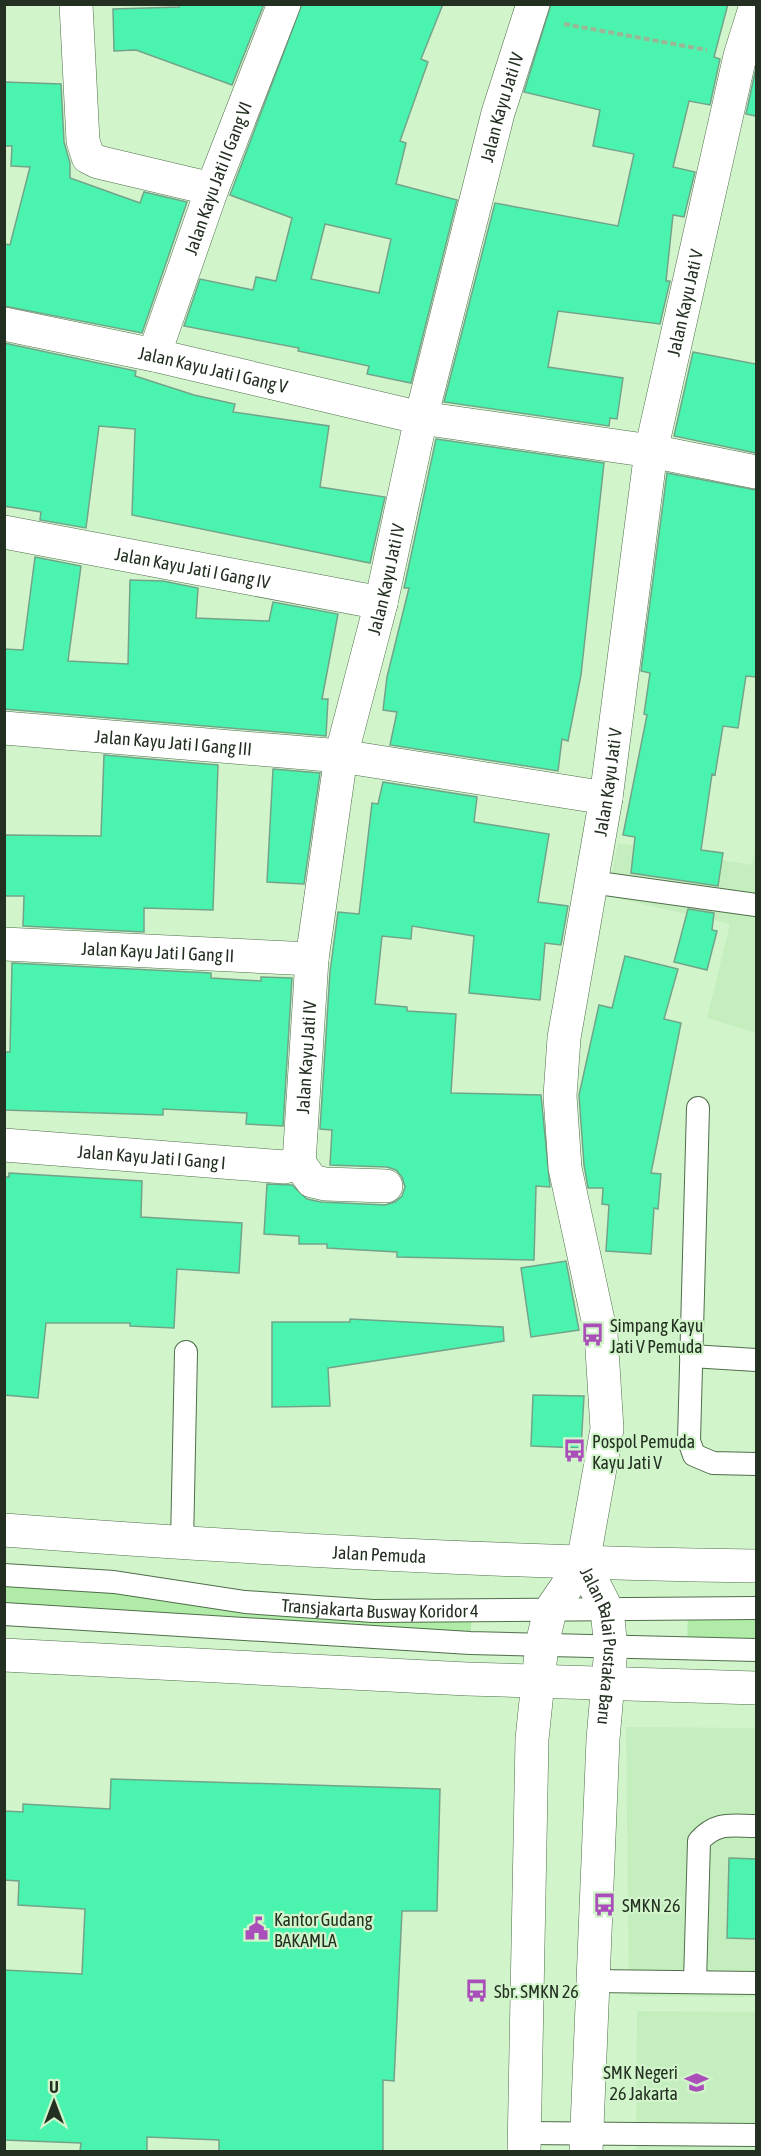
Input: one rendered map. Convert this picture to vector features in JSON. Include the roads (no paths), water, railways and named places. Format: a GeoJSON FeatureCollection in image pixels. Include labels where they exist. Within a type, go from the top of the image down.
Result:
{"type":"FeatureCollection","features":[{"type":"Feature","properties":{"kind":"street"},"geometry":{"type":"LineString","coordinates":[[76,4],[83,141],[88,157],[98,162],[212,189]]}},
{"type":"Feature","properties":{"kind":"street","name":"Jalan Kayu Jati II Gang VI"},"geometry":{"type":"LineString","coordinates":[[154,355],[212,189],[284,4]]}},
{"type":"Feature","properties":{"kind":"street","name":"Jalan Kayu Jati V"},"geometry":{"type":"LineString","coordinates":[[583,1563],[607,1429],[601,1334],[565,1168],[560,1096],[564,1038],[606,798],[651,451],[748,58],[756,5]]}},
{"type":"Feature","properties":{"kind":"street","name":"Jalan Kayu Jati IV"},"geometry":{"type":"LineString","coordinates":[[299,1162],[312,958],[340,756],[381,603],[421,418],[498,113],[530,11]]}},
{"type":"Feature","properties":{"kind":"street","name":"Jalan Kayu Jati I Gang V"},"geometry":{"type":"LineString","coordinates":[[4,324],[154,355],[421,418],[651,451],[756,472]]}},
{"type":"Feature","properties":{"kind":"street","name":"Jalan Kayu Jati I Gang IV"},"geometry":{"type":"LineString","coordinates":[[4,532],[381,603]]}},
{"type":"Feature","properties":{"kind":"street","name":"Jalan Kayu Jati I Gang III"},"geometry":{"type":"LineString","coordinates":[[4,728],[340,756],[606,798]]}},
{"type":"Feature","properties":{"kind":"street","name":"Jalan Kayu Jati I Gang II"},"geometry":{"type":"LineString","coordinates":[[4,944],[312,958]]}},
{"type":"Feature","properties":{"kind":"street","name":"Jalan Kayu Jati I Gang I"},"geometry":{"type":"LineString","coordinates":[[4,1145],[284,1167],[299,1162]]}},
{"type":"Feature","properties":{"kind":"street"},"geometry":{"type":"LineString","coordinates":[[299,1162],[312,1181],[325,1184],[386,1186]]}},
{"type":"Feature","properties":{"kind":"street","name":"Jalan Pemuda"},"geometry":{"type":"LineString","coordinates":[[4,1530],[182,1544],[583,1563],[756,1566]]}},
{"type":"Feature","properties":{"kind":"street","name":"Jalan Balai Pustaka Baru"},"geometry":{"type":"LineString","coordinates":[[524,2142],[532,1738],[537,1681],[542,1644],[550,1611],[583,1563],[607,1610],[611,1648],[603,1739],[586,2143]]}},
{"type":"Feature","properties":{"kind":"street"},"geometry":{"type":"LineString","coordinates":[[4,1655],[537,1681],[756,1688]]}},
{"type":"Feature","properties":{"kind":"lane"},"geometry":{"type":"LineString","coordinates":[[591,882],[756,905]]}},
{"type":"Feature","properties":{"kind":"lane"},"geometry":{"type":"LineString","coordinates":[[698,1108],[688,1441],[694,1455],[713,1463],[756,1464]]}},
{"type":"Feature","properties":{"kind":"lane"},"geometry":{"type":"LineString","coordinates":[[182,1544],[186,1352]]}},
{"type":"Feature","properties":{"kind":"lane"},"geometry":{"type":"LineString","coordinates":[[691,1356],[756,1360]]}},
{"type":"Feature","properties":{"kind":"lane","name":"Transjakarta Busway Koridor 4"},"geometry":{"type":"LineString","coordinates":[[4,1575],[114,1582],[245,1602],[373,1611],[756,1608]]}},
{"type":"Feature","properties":{"kind":"lane","name":"Transjakarta Busway Koridor 4"},"geometry":{"type":"LineString","coordinates":[[4,1614],[33,1618],[470,1643],[756,1650]]}},
{"type":"Feature","properties":{"kind":"lane"},"geometry":{"type":"LineString","coordinates":[[695,1982],[699,1841],[709,1830],[719,1826],[756,1826]]}},
{"type":"Feature","properties":{"kind":"lane"},"geometry":{"type":"LineString","coordinates":[[593,1981],[756,1983]]}},
{"type":"Feature","properties":{"kind":"lane"},"geometry":{"type":"LineString","coordinates":[[524,2142],[586,2143],[756,2135]]}},
{"type":"Feature","properties":{"kind":"place","name":"Simpang Kayu Jati V Pemuda"},"geometry":{"type":"Point","coordinates":[592,1335]}},
{"type":"Feature","properties":{"kind":"place","name":"Pospol Pemuda Kayu Jati V"},"geometry":{"type":"Point","coordinates":[574,1451]}},
{"type":"Feature","properties":{"kind":"place","name":"SMKN 26"},"geometry":{"type":"Point","coordinates":[604,1905]}},
{"type":"Feature","properties":{"kind":"place","name":"Kantor Gudang BAKAMLA"},"geometry":{"type":"Point","coordinates":[256,1929]}},
{"type":"Feature","properties":{"kind":"place","name":"Sbr. SMKN 26"},"geometry":{"type":"Point","coordinates":[476,1991]}},
{"type":"Feature","properties":{"kind":"place","name":"SMK Negeri 26 Jakarta"},"geometry":{"type":"Point","coordinates":[696,2082]}}]}
